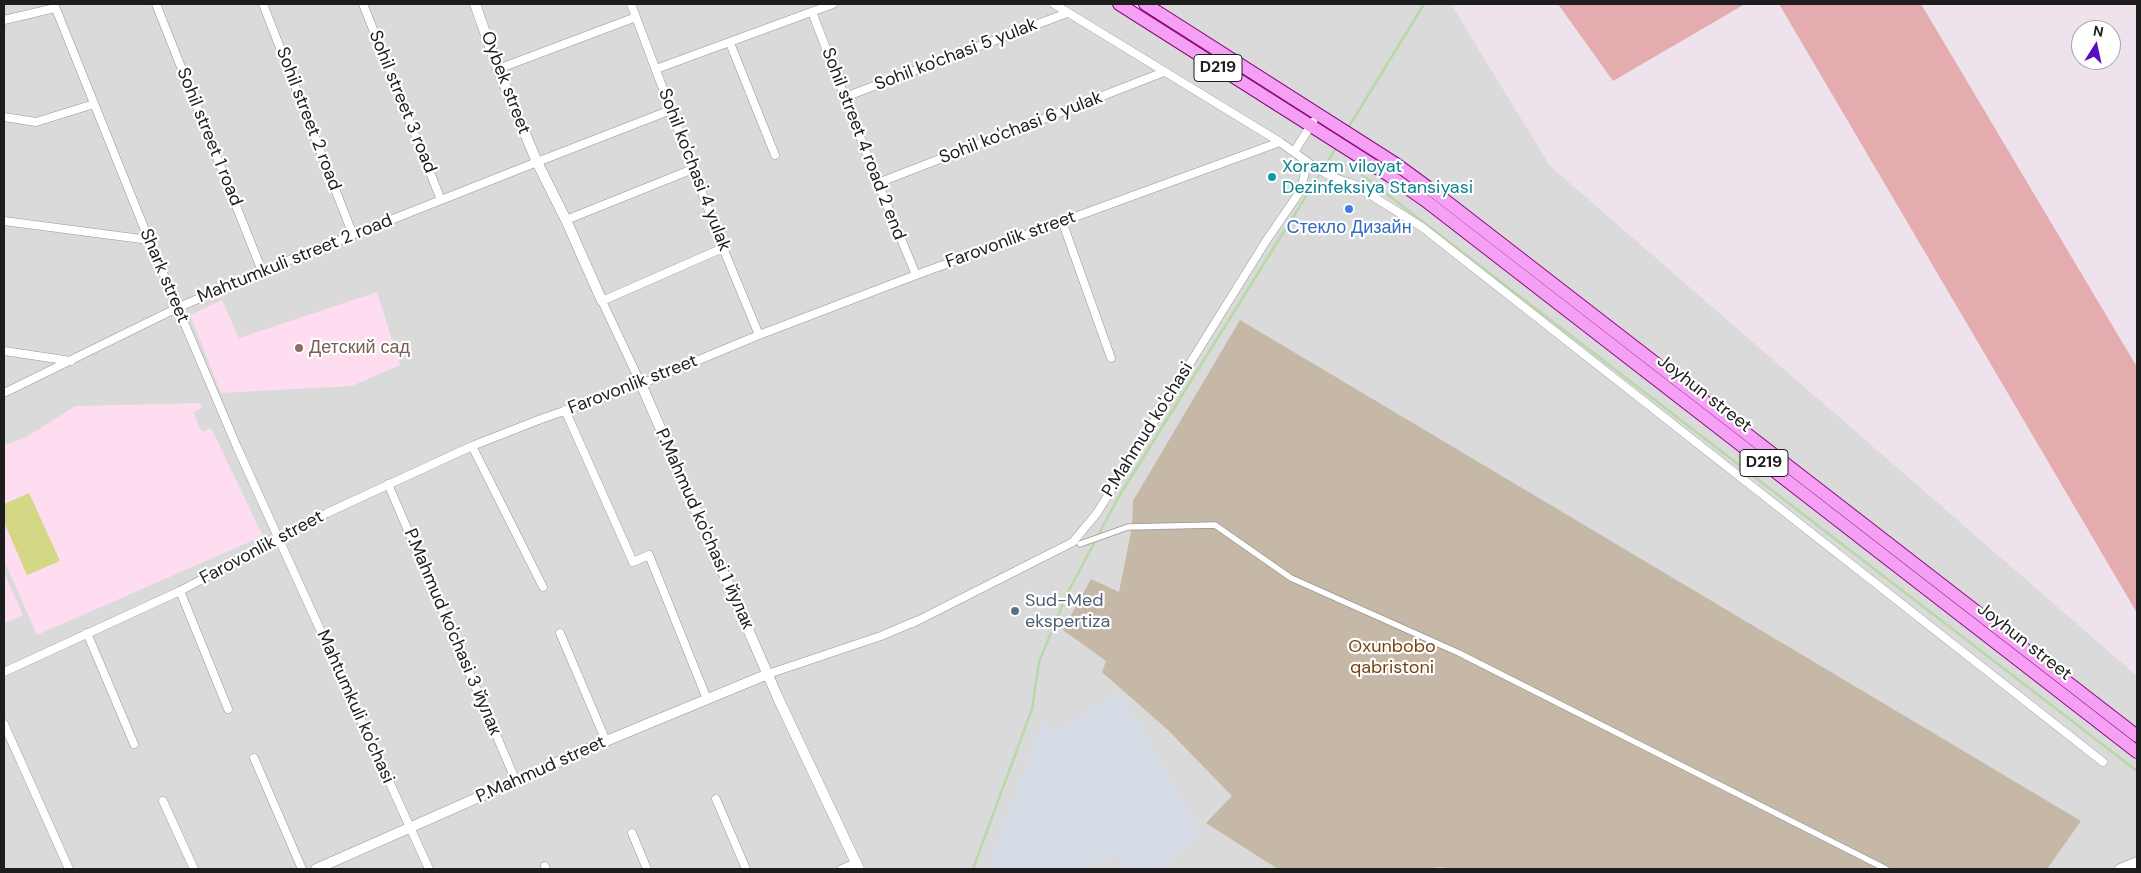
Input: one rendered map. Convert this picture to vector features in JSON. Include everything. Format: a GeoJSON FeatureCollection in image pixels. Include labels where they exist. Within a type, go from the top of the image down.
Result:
{"type":"FeatureCollection","features":[{"type":"Feature","properties":{"kind":"main road","name":"D219"},"geometry":{"type":"LineString","coordinates":[[1119,4],[1314,129]]}},
{"type":"Feature","properties":{"kind":"main road","name":"D219"},"geometry":{"type":"LineString","coordinates":[[1145,4],[1321,116]]}},
{"type":"Feature","properties":{"kind":"main road","name":"Joyhun street"},"geometry":{"type":"LineString","coordinates":[[1321,116],[1396,164],[2137,736]]}},
{"type":"Feature","properties":{"kind":"main road","name":"Joyhun street"},"geometry":{"type":"LineString","coordinates":[[1314,129],[1390,176],[1433,207],[2137,752]]}},
{"type":"Feature","properties":{"kind":"street","name":"Sohil street 1 road"},"geometry":{"type":"LineString","coordinates":[[156,4],[262,271]]}},
{"type":"Feature","properties":{"kind":"street","name":"Sohil street 2 road"},"geometry":{"type":"LineString","coordinates":[[263,4],[353,235]]}},
{"type":"Feature","properties":{"kind":"street","name":"Sohil street 3 road"},"geometry":{"type":"LineString","coordinates":[[363,4],[441,200]]}},
{"type":"Feature","properties":{"kind":"street","name":"Oybek street"},"geometry":{"type":"LineString","coordinates":[[475,4],[498,69],[537,162],[566,220],[641,384]]}},
{"type":"Feature","properties":{"kind":"street","name":"Sohil ko'chasi 4 yulak"},"geometry":{"type":"LineString","coordinates":[[631,4],[723,248],[759,335]]}},
{"type":"Feature","properties":{"kind":"street"},"geometry":{"type":"LineString","coordinates":[[656,69],[834,4]]}},
{"type":"Feature","properties":{"kind":"street"},"geometry":{"type":"LineString","coordinates":[[1054,4],[1280,142],[1304,162],[1340,181],[1353,184],[1422,227],[2103,762]]}},
{"type":"Feature","properties":{"kind":"street"},"geometry":{"type":"LineString","coordinates":[[4,20],[54,6]]}},
{"type":"Feature","properties":{"kind":"street","name":"Shark street"},"geometry":{"type":"LineString","coordinates":[[54,6],[177,308],[266,514],[280,542]]}},
{"type":"Feature","properties":{"kind":"street","name":"Sohil street 4 road 2 end"},"geometry":{"type":"LineString","coordinates":[[812,12],[878,183],[916,275]]}},
{"type":"Feature","properties":{"kind":"street","name":"Sohil ko'chasi 5 yulak"},"geometry":{"type":"LineString","coordinates":[[845,97],[1067,13]]}},
{"type":"Feature","properties":{"kind":"street"},"geometry":{"type":"LineString","coordinates":[[498,69],[636,17]]}},
{"type":"Feature","properties":{"kind":"street"},"geometry":{"type":"LineString","coordinates":[[730,43],[775,155]]}},
{"type":"Feature","properties":{"kind":"street","name":"Sohil ko'chasi 6 yulak"},"geometry":{"type":"LineString","coordinates":[[878,183],[1164,72]]}},
{"type":"Feature","properties":{"kind":"street"},"geometry":{"type":"LineString","coordinates":[[4,118],[36,122],[94,104]]}},
{"type":"Feature","properties":{"kind":"street"},"geometry":{"type":"LineString","coordinates":[[537,162],[671,110]]}},
{"type":"Feature","properties":{"kind":"street"},"geometry":{"type":"LineString","coordinates":[[1294,152],[1314,129],[1321,116]]}},
{"type":"Feature","properties":{"kind":"street","name":"Farovonlik street"},"geometry":{"type":"LineString","coordinates":[[4,672],[180,592],[280,542],[388,484],[472,446],[565,410],[641,384],[759,335],[916,275],[1280,142]]}},
{"type":"Feature","properties":{"kind":"street","name":"Mahtumkuli street 2 road"},"geometry":{"type":"LineString","coordinates":[[4,393],[177,308],[262,271],[537,162]]}},
{"type":"Feature","properties":{"kind":"street","name":"P.Mahmud ko'chasi"},"geometry":{"type":"LineString","coordinates":[[912,622],[1073,542],[1096,513],[1300,190],[1305,172],[1304,162]]}},
{"type":"Feature","properties":{"kind":"street"},"geometry":{"type":"LineString","coordinates":[[566,220],[693,168]]}},
{"type":"Feature","properties":{"kind":"street"},"geometry":{"type":"LineString","coordinates":[[4,221],[149,240]]}},
{"type":"Feature","properties":{"kind":"street"},"geometry":{"type":"LineString","coordinates":[[1062,221],[1111,358]]}},
{"type":"Feature","properties":{"kind":"street"},"geometry":{"type":"LineString","coordinates":[[602,301],[723,248]]}},
{"type":"Feature","properties":{"kind":"street"},"geometry":{"type":"LineString","coordinates":[[4,351],[72,361]]}},
{"type":"Feature","properties":{"kind":"street","name":"P.Mahmud ko'chasi 1 йулак"},"geometry":{"type":"LineString","coordinates":[[641,384],[768,674],[858,866]]}},
{"type":"Feature","properties":{"kind":"street"},"geometry":{"type":"LineString","coordinates":[[565,410],[633,562],[649,555],[707,699]]}},
{"type":"Feature","properties":{"kind":"street"},"geometry":{"type":"LineString","coordinates":[[472,446],[543,587]]}},
{"type":"Feature","properties":{"kind":"street","name":"P.Mahmud ko'chasi 3 йулак"},"geometry":{"type":"LineString","coordinates":[[388,484],[516,781]]}},
{"type":"Feature","properties":{"kind":"street"},"geometry":{"type":"LineString","coordinates":[[1080,544],[1128,528],[1215,525],[1290,578],[1459,653],[1886,869]]}},
{"type":"Feature","properties":{"kind":"street","name":"Mahtumkuli ko'chasi"},"geometry":{"type":"LineString","coordinates":[[280,542],[429,869]]}},
{"type":"Feature","properties":{"kind":"street","name":"P.Mahmud ko'chasi"},"geometry":{"type":"LineString","coordinates":[[768,674],[881,636],[1080,544]]}},
{"type":"Feature","properties":{"kind":"street"},"geometry":{"type":"LineString","coordinates":[[180,592],[228,709]]}},
{"type":"Feature","properties":{"kind":"street"},"geometry":{"type":"LineString","coordinates":[[88,633],[134,744]]}},
{"type":"Feature","properties":{"kind":"street"},"geometry":{"type":"LineString","coordinates":[[560,633],[606,741]]}},
{"type":"Feature","properties":{"kind":"street","name":"P.Mahmud street"},"geometry":{"type":"LineString","coordinates":[[316,869],[606,741],[768,674]]}},
{"type":"Feature","properties":{"kind":"street"},"geometry":{"type":"LineString","coordinates":[[4,724],[69,869]]}},
{"type":"Feature","properties":{"kind":"street"},"geometry":{"type":"LineString","coordinates":[[254,758],[302,869]]}},
{"type":"Feature","properties":{"kind":"street"},"geometry":{"type":"LineString","coordinates":[[716,799],[746,869]]}},
{"type":"Feature","properties":{"kind":"street"},"geometry":{"type":"LineString","coordinates":[[163,801],[194,869]]}},
{"type":"Feature","properties":{"kind":"street"},"geometry":{"type":"LineString","coordinates":[[632,834],[647,869]]}},
{"type":"Feature","properties":{"kind":"street"},"geometry":{"type":"LineString","coordinates":[[2120,869],[2137,862]]}},
{"type":"Feature","properties":{"kind":"street"},"geometry":{"type":"LineString","coordinates":[[842,869],[858,866]]}},
{"type":"Feature","properties":{"kind":"shaded area"},"geometry":{"type":"Polygon","coordinates":[[[4,4],[1451,4],[1550,166],[2137,676],[2137,869],[4,869],[4,4]]]}},
{"type":"Feature","properties":{"kind":"shaded area"},"geometry":{"type":"Polygon","coordinates":[[[1558,4],[1745,4],[1613,81],[1558,4]]]}},
{"type":"Feature","properties":{"kind":"shaded area"},"geometry":{"type":"Polygon","coordinates":[[[1779,4],[1921,4],[2137,367],[2137,613],[1779,4]]]}},
{"type":"Feature","properties":{"kind":"shaded area","name":"Детский сад"},"geometry":{"type":"Polygon","coordinates":[[[377,292],[400,365],[352,386],[221,393],[190,315],[222,300],[239,338],[377,292]]]}},
{"type":"Feature","properties":{"kind":"shaded area"},"geometry":{"type":"Polygon","coordinates":[[[200,403],[202,408],[193,412],[202,432],[211,428],[263,536],[37,635],[4,560],[4,445],[25,438],[75,406],[200,403]]]}},
{"type":"Feature","properties":{"kind":"shaded area"},"geometry":{"type":"Polygon","coordinates":[[[4,572],[23,615],[4,623],[4,572]]]}},
{"type":"Feature","properties":{"kind":"shaded area"},"geometry":{"type":"Polygon","coordinates":[[[1120,691],[1202,832],[1163,869],[1124,869],[1117,855],[1082,869],[994,869],[990,861],[1044,718],[1053,733],[1120,691]]]}},
{"type":"Feature","properties":{"kind":"green space","name":"Oxunbobo qabristoni"},"geometry":{"type":"Polygon","coordinates":[[[1240,320],[2081,821],[2047,869],[1454,869],[1439,867],[1433,869],[1278,869],[1206,823],[1232,796],[1168,730],[1102,672],[1106,661],[1063,630],[1091,579],[1119,592],[1132,527],[1133,501],[1240,320]]]}},
{"type":"Feature","properties":{"kind":"green space"},"geometry":{"type":"Polygon","coordinates":[[[29,493],[60,561],[27,575],[4,522],[4,504],[29,493]]]}},
{"type":"Feature","properties":{"kind":"waterway"},"geometry":{"type":"LineString","coordinates":[[1348,128],[1424,4]]}},
{"type":"Feature","properties":{"kind":"waterway"},"geometry":{"type":"LineString","coordinates":[[973,869],[1032,709],[1039,662],[1067,594],[1118,498],[1336,148]]}},
{"type":"Feature","properties":{"kind":"waterway"},"geometry":{"type":"LineString","coordinates":[[1362,175],[2137,771]]}},
{"type":"Feature","properties":{"kind":"place","name":"Xorazm viloyat Dezinfeksiya Stansiyasi"},"geometry":{"type":"Point","coordinates":[1272,177]}},
{"type":"Feature","properties":{"kind":"place","name":"Стекло Дизайн"},"geometry":{"type":"Point","coordinates":[1349,209]}},
{"type":"Feature","properties":{"kind":"place","name":"Детский сад"},"geometry":{"type":"Point","coordinates":[299,348]}},
{"type":"Feature","properties":{"kind":"place","name":"Sud-Med ekspertiza"},"geometry":{"type":"Point","coordinates":[1015,611]}}]}
